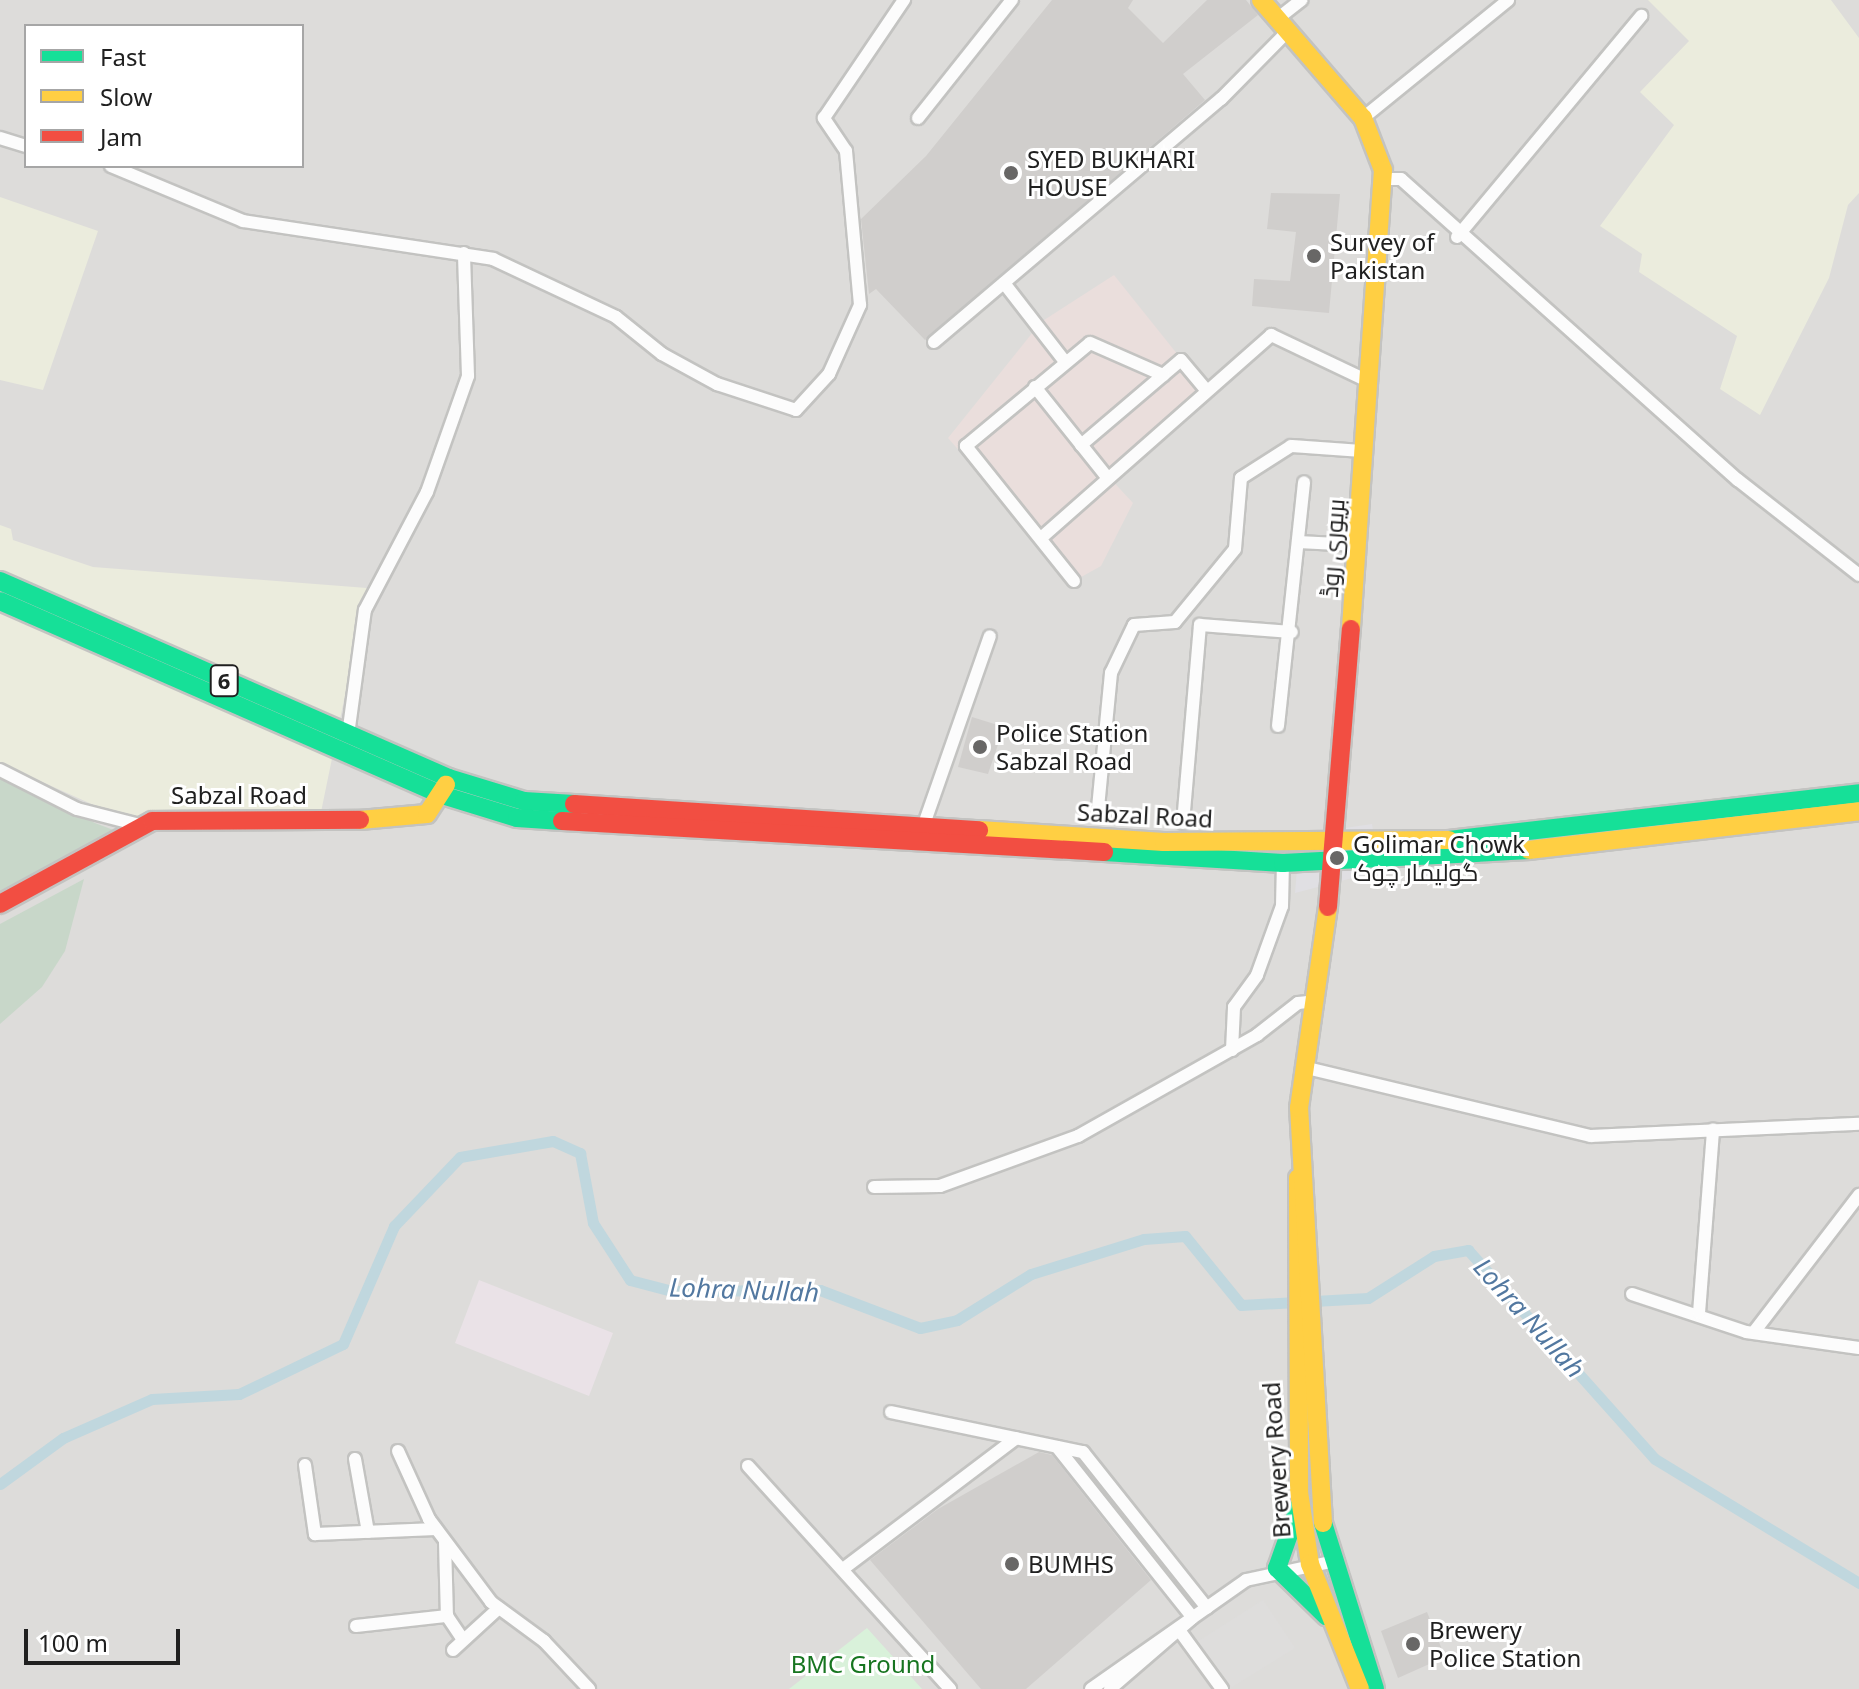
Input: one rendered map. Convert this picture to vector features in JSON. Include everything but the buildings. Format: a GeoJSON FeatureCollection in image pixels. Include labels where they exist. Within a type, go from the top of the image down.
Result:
{"type":"FeatureCollection","features":[{"type":"Feature","properties":{"kind":"main road","name":"بریوری روڈ"},"geometry":{"type":"LineString","coordinates":[[1262,1],[1363,118],[1378,147],[1382,179],[1357,545],[1316,1001],[1303,1067],[1302,1362]]}},
{"type":"Feature","properties":{"kind":"main road","name":"6"},"geometry":{"type":"LineString","coordinates":[[0,581],[348,735],[445,786]]}},
{"type":"Feature","properties":{"kind":"main road","name":"6"},"geometry":{"type":"LineString","coordinates":[[0,601],[445,786]]}},
{"type":"Feature","properties":{"kind":"main road","name":"Sabzal Road"},"geometry":{"type":"LineString","coordinates":[[445,786],[524,801],[923,827],[956,838],[1283,863],[1329,853]]}},
{"type":"Feature","properties":{"kind":"main road","name":"Sabzal Road"},"geometry":{"type":"LineString","coordinates":[[0,904],[143,826],[172,818],[410,820],[427,814],[445,786]]}},
{"type":"Feature","properties":{"kind":"main road","name":"Sabzal Road"},"geometry":{"type":"LineString","coordinates":[[445,786],[517,818],[1329,853],[1488,855],[1747,816],[1859,793]]}},
{"type":"Feature","properties":{"kind":"main road","name":"Sabzal Road"},"geometry":{"type":"LineString","coordinates":[[1747,816],[1859,811]]}},
{"type":"Feature","properties":{"kind":"main road","name":"Brewery Road"},"geometry":{"type":"LineString","coordinates":[[1302,1362],[1300,1503],[1310,1564],[1360,1689]]}},
{"type":"Feature","properties":{"kind":"main road","name":"Brewery Road"},"geometry":{"type":"LineString","coordinates":[[1302,1362],[1331,1562],[1375,1689]]}},
{"type":"Feature","properties":{"kind":"main road"},"geometry":{"type":"LineString","coordinates":[[1300,1503],[1277,1568],[1333,1622]]}},
{"type":"Feature","properties":{"kind":"street"},"geometry":{"type":"LineString","coordinates":[[116,168],[243,221],[464,253],[536,277],[616,317],[662,354],[717,384],[796,410],[829,374],[860,305],[846,151],[824,118],[904,0]]}},
{"type":"Feature","properties":{"kind":"street"},"geometry":{"type":"LineString","coordinates":[[918,118],[1012,0]]}},
{"type":"Feature","properties":{"kind":"street"},"geometry":{"type":"LineString","coordinates":[[934,342],[1221,99],[1301,0]]}},
{"type":"Feature","properties":{"kind":"street"},"geometry":{"type":"LineString","coordinates":[[1363,118],[1508,0]]}},
{"type":"Feature","properties":{"kind":"street"},"geometry":{"type":"LineString","coordinates":[[1457,237],[1641,16]]}},
{"type":"Feature","properties":{"kind":"street"},"geometry":{"type":"LineString","coordinates":[[0,138],[24,145]]}},
{"type":"Feature","properties":{"kind":"street"},"geometry":{"type":"LineString","coordinates":[[1382,179],[1401,179],[1457,237],[1859,575]]}},
{"type":"Feature","properties":{"kind":"street"},"geometry":{"type":"LineString","coordinates":[[348,735],[365,610],[427,492],[468,376],[464,253]]}},
{"type":"Feature","properties":{"kind":"street"},"geometry":{"type":"LineString","coordinates":[[1004,283],[1063,359]]}},
{"type":"Feature","properties":{"kind":"street"},"geometry":{"type":"LineString","coordinates":[[1041,538],[1106,476],[1271,335],[1368,381]]}},
{"type":"Feature","properties":{"kind":"street"},"geometry":{"type":"LineString","coordinates":[[1074,581],[966,446],[1063,359],[1090,343],[1163,375]]}},
{"type":"Feature","properties":{"kind":"street"},"geometry":{"type":"LineString","coordinates":[[1081,445],[1181,360],[1206,390]]}},
{"type":"Feature","properties":{"kind":"street"},"geometry":{"type":"LineString","coordinates":[[1035,387],[1106,476]]}},
{"type":"Feature","properties":{"kind":"street"},"geometry":{"type":"LineString","coordinates":[[1098,808],[1111,673],[1134,625],[1175,622],[1235,549],[1241,478],[1291,446],[1363,451]]}},
{"type":"Feature","properties":{"kind":"street"},"geometry":{"type":"LineString","coordinates":[[1278,726],[1292,632],[1304,482]]}},
{"type":"Feature","properties":{"kind":"street"},"geometry":{"type":"LineString","coordinates":[[1299,542],[1357,545]]}},
{"type":"Feature","properties":{"kind":"street"},"geometry":{"type":"LineString","coordinates":[[1183,823],[1200,625],[1292,632]]}},
{"type":"Feature","properties":{"kind":"street"},"geometry":{"type":"LineString","coordinates":[[923,827],[990,636]]}},
{"type":"Feature","properties":{"kind":"street"},"geometry":{"type":"LineString","coordinates":[[0,770],[77,809],[143,826]]}},
{"type":"Feature","properties":{"kind":"street"},"geometry":{"type":"LineString","coordinates":[[1232,1050],[1234,1007],[1257,975],[1282,906],[1283,863]]}},
{"type":"Feature","properties":{"kind":"street"},"geometry":{"type":"LineString","coordinates":[[874,1187],[940,1186],[995,1169],[1078,1136],[1232,1050],[1298,1003],[1316,1001]]}},
{"type":"Feature","properties":{"kind":"street"},"geometry":{"type":"LineString","coordinates":[[1303,1067],[1591,1136],[1859,1124]]}},
{"type":"Feature","properties":{"kind":"street"},"geometry":{"type":"LineString","coordinates":[[1699,1313],[1713,1130]]}},
{"type":"Feature","properties":{"kind":"street"},"geometry":{"type":"LineString","coordinates":[[1754,1332],[1859,1195]]}},
{"type":"Feature","properties":{"kind":"street"},"geometry":{"type":"LineString","coordinates":[[1632,1294],[1754,1332],[1859,1348]]}},
{"type":"Feature","properties":{"kind":"street"},"geometry":{"type":"LineString","coordinates":[[891,1412],[1083,1452],[1207,1608]]}},
{"type":"Feature","properties":{"kind":"street"},"geometry":{"type":"LineString","coordinates":[[843,1569],[1016,1438]]}},
{"type":"Feature","properties":{"kind":"street"},"geometry":{"type":"LineString","coordinates":[[1057,1447],[1192,1619]]}},
{"type":"Feature","properties":{"kind":"street"},"geometry":{"type":"LineString","coordinates":[[398,1451],[445,1542],[499,1608],[544,1641],[589,1689]]}},
{"type":"Feature","properties":{"kind":"street"},"geometry":{"type":"LineString","coordinates":[[355,1459],[368,1532]]}},
{"type":"Feature","properties":{"kind":"street"},"geometry":{"type":"LineString","coordinates":[[305,1465],[315,1534],[436,1529]]}},
{"type":"Feature","properties":{"kind":"street"},"geometry":{"type":"LineString","coordinates":[[748,1466],[950,1689]]}},
{"type":"Feature","properties":{"kind":"street"},"geometry":{"type":"LineString","coordinates":[[445,1542],[447,1616],[462,1638]]}},
{"type":"Feature","properties":{"kind":"street"},"geometry":{"type":"LineString","coordinates":[[1091,1689],[1207,1608],[1277,1568],[1331,1562]]}},
{"type":"Feature","properties":{"kind":"street"},"geometry":{"type":"LineString","coordinates":[[453,1650],[462,1638],[499,1608]]}},
{"type":"Feature","properties":{"kind":"street"},"geometry":{"type":"LineString","coordinates":[[356,1626],[447,1616]]}},
{"type":"Feature","properties":{"kind":"street"},"geometry":{"type":"LineString","coordinates":[[1110,1689],[1178,1629]]}},
{"type":"Feature","properties":{"kind":"street"},"geometry":{"type":"LineString","coordinates":[[1178,1629],[1222,1689]]}},
{"type":"Feature","properties":{"kind":"shaded area"},"geometry":{"type":"Polygon","coordinates":[[[0,0],[1859,0],[1859,1689],[0,1689],[0,0]]]}},
{"type":"Feature","properties":{"kind":"shaded area"},"geometry":{"type":"Polygon","coordinates":[[[1648,0],[1831,0],[1859,38],[1859,193],[1848,205],[1829,278],[1760,415],[1720,389],[1737,336],[1639,272],[1642,254],[1600,226],[1674,125],[1640,92],[1689,41],[1648,0]]]}},
{"type":"Feature","properties":{"kind":"shaded area"},"geometry":{"type":"Polygon","coordinates":[[[0,197],[98,231],[43,390],[0,380],[0,197]]]}},
{"type":"Feature","properties":{"kind":"shaded area"},"geometry":{"type":"Polygon","coordinates":[[[1114,275],[1202,385],[1107,475],[1133,503],[1101,566],[1074,581],[948,438],[1041,322],[1114,275]]]}},
{"type":"Feature","properties":{"kind":"shaded area"},"geometry":{"type":"Polygon","coordinates":[[[0,525],[11,529],[13,540],[93,567],[367,588],[320,817],[136,824],[0,763],[0,525]]]}},
{"type":"Feature","properties":{"kind":"shaded area","name":"Golimar Chowk گولیمار چوک"},"geometry":{"type":"Polygon","coordinates":[[[1372,824],[1379,871],[1295,893],[1299,845],[1318,832],[1372,824]]]}},
{"type":"Feature","properties":{"kind":"shaded area"},"geometry":{"type":"Polygon","coordinates":[[[479,1280],[613,1333],[589,1396],[455,1343],[479,1280]]]}},
{"type":"Feature","properties":{"kind":"shaded area"},"geometry":{"type":"Polygon","coordinates":[[[1263,1600],[1295,1648],[1232,1687],[1197,1642],[1263,1600]]]}},
{"type":"Feature","properties":{"kind":"green space"},"geometry":{"type":"Polygon","coordinates":[[[0,774],[95,823],[124,834],[0,906],[0,774]]]}},
{"type":"Feature","properties":{"kind":"green space"},"geometry":{"type":"Polygon","coordinates":[[[84,879],[65,951],[42,987],[0,1024],[0,924],[84,879]]]}},
{"type":"Feature","properties":{"kind":"green space","name":"BMC Ground"},"geometry":{"type":"Polygon","coordinates":[[[867,1628],[922,1689],[789,1689],[867,1628]]]}},
{"type":"Feature","properties":{"kind":"waterway","name":"Lohra Nullah"},"geometry":{"type":"LineString","coordinates":[[0,1484],[63,1438],[152,1399],[239,1394],[343,1344],[394,1226],[460,1157],[553,1141],[580,1153],[593,1223],[630,1280],[672,1291],[820,1290],[920,1328],[957,1320],[1031,1274],[1144,1239],[1185,1236],[1241,1305],[1368,1298],[1434,1256],[1468,1250],[1655,1459],[1859,1583]]}},
{"type":"Feature","properties":{"kind":"traffic: fast"},"geometry":{"type":"LineString","coordinates":[[0,581],[449,778],[524,801],[574,804]]}},
{"type":"Feature","properties":{"kind":"traffic: fast"},"geometry":{"type":"LineString","coordinates":[[0,601],[442,795],[517,818],[562,821]]}},
{"type":"Feature","properties":{"kind":"traffic: fast"},"geometry":{"type":"LineString","coordinates":[[1449,840],[1859,793]]}},
{"type":"Feature","properties":{"kind":"traffic: fast"},"geometry":{"type":"LineString","coordinates":[[1104,852],[1283,863],[1529,850]]}},
{"type":"Feature","properties":{"kind":"traffic: fast"},"geometry":{"type":"LineString","coordinates":[[1299,1506],[1277,1568],[1326,1616]]}},
{"type":"Feature","properties":{"kind":"traffic: fast"},"geometry":{"type":"LineString","coordinates":[[1323,1523],[1375,1689]]}},
{"type":"Feature","properties":{"kind":"traffic: slow"},"geometry":{"type":"LineString","coordinates":[[1261,0],[1363,118],[1383,170],[1351,629]]}},
{"type":"Feature","properties":{"kind":"traffic: slow"},"geometry":{"type":"LineString","coordinates":[[360,820],[427,814],[446,785]]}},
{"type":"Feature","properties":{"kind":"traffic: slow"},"geometry":{"type":"LineString","coordinates":[[1529,850],[1859,811]]}},
{"type":"Feature","properties":{"kind":"traffic: slow"},"geometry":{"type":"LineString","coordinates":[[979,830],[1164,842],[1449,840]]}},
{"type":"Feature","properties":{"kind":"traffic: slow"},"geometry":{"type":"LineString","coordinates":[[1323,1523],[1299,1108],[1328,907]]}},
{"type":"Feature","properties":{"kind":"traffic: slow"},"geometry":{"type":"LineString","coordinates":[[1298,1178],[1299,1492],[1310,1564],[1360,1689]]}},
{"type":"Feature","properties":{"kind":"traffic: jam"},"geometry":{"type":"LineString","coordinates":[[1328,907],[1351,629]]}},
{"type":"Feature","properties":{"kind":"traffic: jam"},"geometry":{"type":"LineString","coordinates":[[574,804],[979,830]]}},
{"type":"Feature","properties":{"kind":"traffic: jam"},"geometry":{"type":"LineString","coordinates":[[0,904],[152,821],[360,820]]}},
{"type":"Feature","properties":{"kind":"traffic: jam"},"geometry":{"type":"LineString","coordinates":[[562,821],[1104,852]]}},
{"type":"Feature","properties":{"kind":"place","name":"SYED BUKHARI HOUSE"},"geometry":{"type":"Point","coordinates":[1011,173]}},
{"type":"Feature","properties":{"kind":"place","name":"Survey of Pakistan"},"geometry":{"type":"Point","coordinates":[1314,256]}},
{"type":"Feature","properties":{"kind":"place","name":"Police Station Sabzal Road"},"geometry":{"type":"Point","coordinates":[980,747]}},
{"type":"Feature","properties":{"kind":"place","name":"Golimar Chowk گولیمار چوک"},"geometry":{"type":"Point","coordinates":[1337,858]}},
{"type":"Feature","properties":{"kind":"place","name":"BUMHS"},"geometry":{"type":"Point","coordinates":[1012,1564]}},
{"type":"Feature","properties":{"kind":"place","name":"Brewery Police Station"},"geometry":{"type":"Point","coordinates":[1413,1644]}}]}
